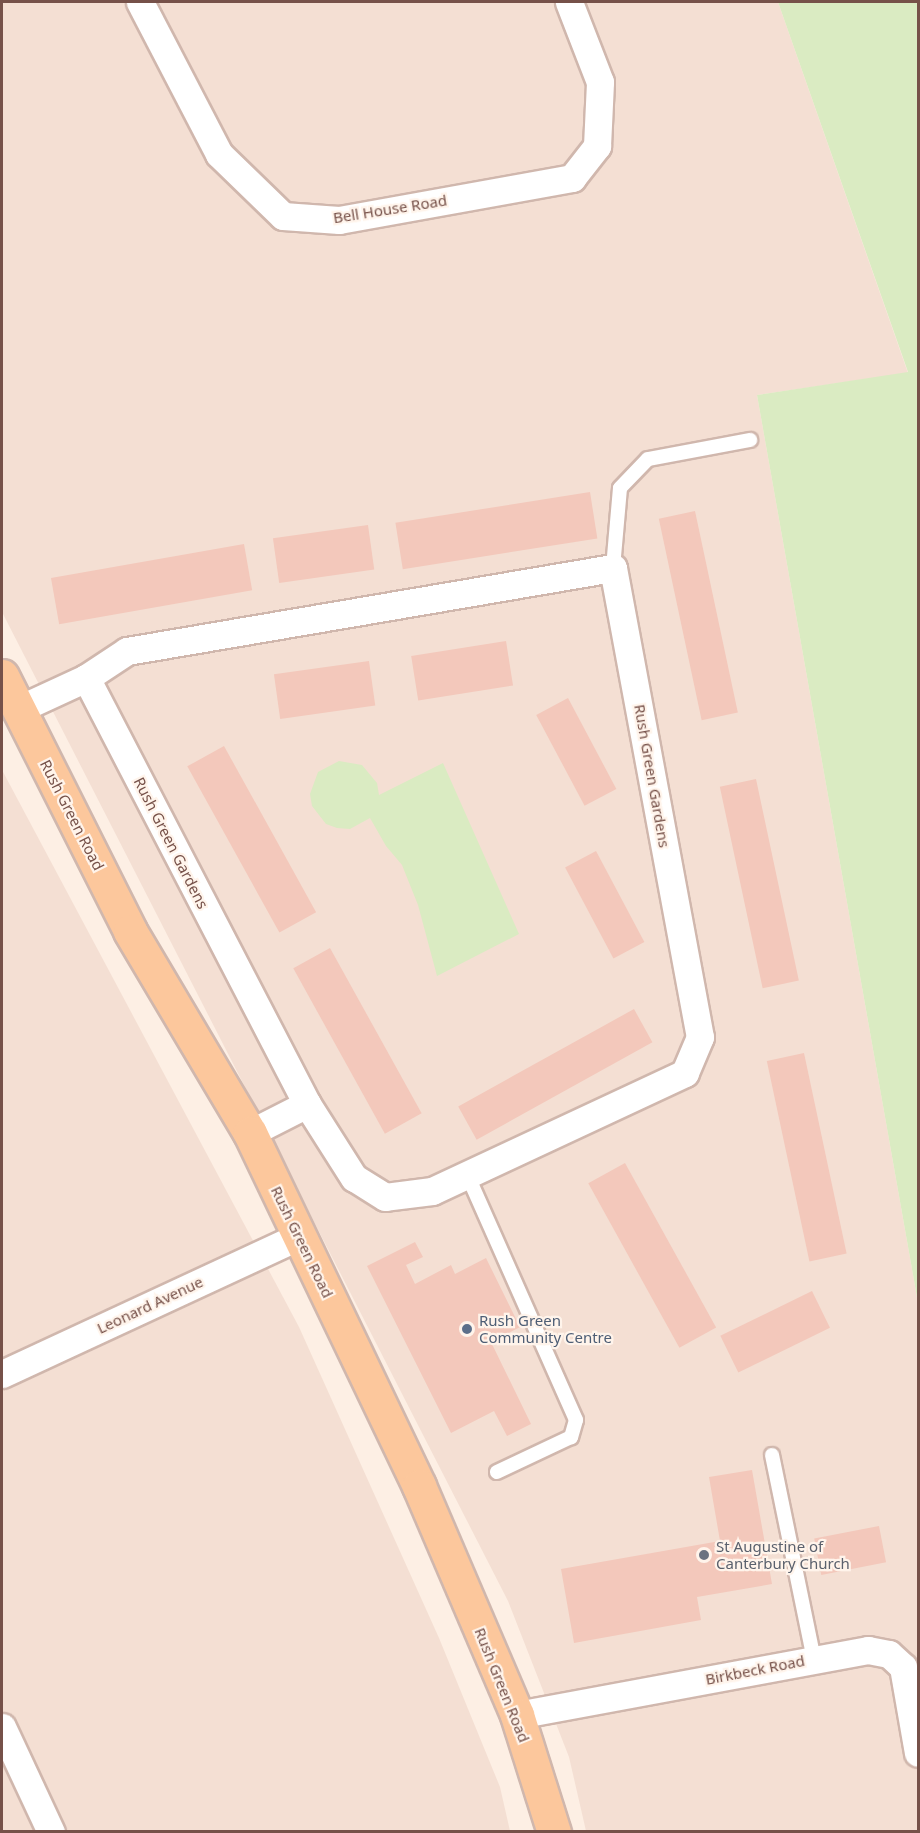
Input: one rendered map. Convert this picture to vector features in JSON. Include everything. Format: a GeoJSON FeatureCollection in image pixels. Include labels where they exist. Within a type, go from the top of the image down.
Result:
{"type":"FeatureCollection","features":[{"type":"Feature","properties":{"kind":"main road","name":"Rush Green Road"},"geometry":{"type":"LineString","coordinates":[[2,676],[130,931],[250,1133],[419,1486],[517,1715],[554,1832]]}},
{"type":"Feature","properties":{"kind":"street","name":"Bell House Road"},"geometry":{"type":"LineString","coordinates":[[140,2],[219,154],[283,216],[339,220],[572,177],[597,146],[600,81],[569,2]]}},
{"type":"Feature","properties":{"kind":"street"},"geometry":{"type":"LineString","coordinates":[[19,709],[86,678],[127,651],[613,568]]}},
{"type":"Feature","properties":{"kind":"street","name":"Rush Green Gardens"},"geometry":{"type":"LineString","coordinates":[[86,678],[307,1104],[354,1178],[385,1197],[432,1191],[685,1073],[700,1037],[613,568]]}},
{"type":"Feature","properties":{"kind":"street"},"geometry":{"type":"LineString","coordinates":[[250,1133],[307,1104]]}},
{"type":"Feature","properties":{"kind":"street","name":"Leonard Avenue"},"geometry":{"type":"LineString","coordinates":[[2,1374],[299,1236]]}},
{"type":"Feature","properties":{"kind":"street","name":"Birkbeck Road"},"geometry":{"type":"LineString","coordinates":[[517,1715],[868,1650],[889,1654],[903,1667],[918,1753]]}},
{"type":"Feature","properties":{"kind":"street"},"geometry":{"type":"LineString","coordinates":[[2,1727],[51,1832]]}},
{"type":"Feature","properties":{"kind":"lane"},"geometry":{"type":"LineString","coordinates":[[613,568],[620,488],[648,459],[750,440]]}},
{"type":"Feature","properties":{"kind":"lane"},"geometry":{"type":"LineString","coordinates":[[467,1174],[576,1420],[571,1437],[496,1472]]}},
{"type":"Feature","properties":{"kind":"lane"},"geometry":{"type":"LineString","coordinates":[[772,1455],[814,1659]]}},
{"type":"Feature","properties":{"kind":"shaded area"},"geometry":{"type":"Polygon","coordinates":[[[2,2],[778,2],[908,373],[757,395],[918,1303],[918,1831],[586,1831],[569,1757],[508,1601],[2,612],[2,2]]]}},
{"type":"Feature","properties":{"kind":"shaded area"},"geometry":{"type":"Polygon","coordinates":[[[2,770],[299,1327],[439,1638],[500,1787],[510,1831],[2,1831],[2,770]]]}},
{"type":"Feature","properties":{"kind":"green space"},"geometry":{"type":"Polygon","coordinates":[[[778,2],[918,2],[918,1303],[757,395],[908,372],[778,2]]]}},
{"type":"Feature","properties":{"kind":"green space"},"geometry":{"type":"Polygon","coordinates":[[[339,761],[362,765],[377,783],[379,795],[443,763],[519,934],[437,976],[418,905],[402,865],[386,846],[370,818],[350,829],[337,828],[326,824],[312,806],[310,794],[318,772],[339,761]]]}},
{"type":"Feature","properties":{"kind":"building"},"geometry":{"type":"Polygon","coordinates":[[[590,492],[597,538],[403,569],[395,523],[590,492]]]}},
{"type":"Feature","properties":{"kind":"building"},"geometry":{"type":"Polygon","coordinates":[[[695,511],[738,712],[702,720],[659,519],[695,511]]]}},
{"type":"Feature","properties":{"kind":"building"},"geometry":{"type":"Polygon","coordinates":[[[368,525],[374,570],[279,583],[273,538],[368,525]]]}},
{"type":"Feature","properties":{"kind":"building"},"geometry":{"type":"Polygon","coordinates":[[[244,544],[252,590],[59,624],[51,578],[244,544]]]}},
{"type":"Feature","properties":{"kind":"building"},"geometry":{"type":"Polygon","coordinates":[[[506,641],[513,685],[418,700],[411,656],[506,641]]]}},
{"type":"Feature","properties":{"kind":"building"},"geometry":{"type":"Polygon","coordinates":[[[369,661],[375,706],[280,719],[274,674],[369,661]]]}},
{"type":"Feature","properties":{"kind":"building"},"geometry":{"type":"Polygon","coordinates":[[[568,698],[616,789],[585,806],[536,715],[568,698]]]}},
{"type":"Feature","properties":{"kind":"building"},"geometry":{"type":"Polygon","coordinates":[[[224,746],[316,912],[279,933],[187,766],[224,746]]]}},
{"type":"Feature","properties":{"kind":"building"},"geometry":{"type":"Polygon","coordinates":[[[756,779],[799,980],[763,988],[720,787],[756,779]]]}},
{"type":"Feature","properties":{"kind":"building"},"geometry":{"type":"Polygon","coordinates":[[[596,851],[644,942],[613,958],[565,867],[596,851]]]}},
{"type":"Feature","properties":{"kind":"building"},"geometry":{"type":"Polygon","coordinates":[[[330,948],[422,1113],[385,1134],[293,968],[330,948]]]}},
{"type":"Feature","properties":{"kind":"building"},"geometry":{"type":"Polygon","coordinates":[[[634,1009],[652,1042],[477,1140],[458,1106],[634,1009]]]}},
{"type":"Feature","properties":{"kind":"building"},"geometry":{"type":"Polygon","coordinates":[[[804,1053],[847,1254],[809,1261],[767,1061],[804,1053]]]}},
{"type":"Feature","properties":{"kind":"building"},"geometry":{"type":"Polygon","coordinates":[[[625,1163],[716,1327],[679,1348],[588,1183],[625,1163]]]}},
{"type":"Feature","properties":{"kind":"building"},"geometry":{"type":"Polygon","coordinates":[[[415,1242],[423,1257],[406,1265],[415,1284],[451,1265],[455,1274],[486,1258],[520,1327],[491,1342],[531,1424],[507,1436],[494,1411],[451,1433],[367,1266],[415,1242]]]}},
{"type":"Feature","properties":{"kind":"building"},"geometry":{"type":"Polygon","coordinates":[[[812,1291],[830,1328],[738,1373],[720,1336],[812,1291]]]}},
{"type":"Feature","properties":{"kind":"building","name":"St Augustine of Canterbury Church"},"geometry":{"type":"Polygon","coordinates":[[[752,1470],[772,1584],[697,1597],[701,1620],[574,1643],[561,1569],[720,1541],[709,1477],[752,1470]]]}},
{"type":"Feature","properties":{"kind":"building"},"geometry":{"type":"Polygon","coordinates":[[[879,1526],[886,1562],[821,1575],[814,1539],[879,1526]]]}},
{"type":"Feature","properties":{"kind":"place","name":"Rush Green Community Centre"},"geometry":{"type":"Point","coordinates":[467,1329]}},
{"type":"Feature","properties":{"kind":"place","name":"St Augustine of Canterbury Church"},"geometry":{"type":"Point","coordinates":[704,1555]}}]}
